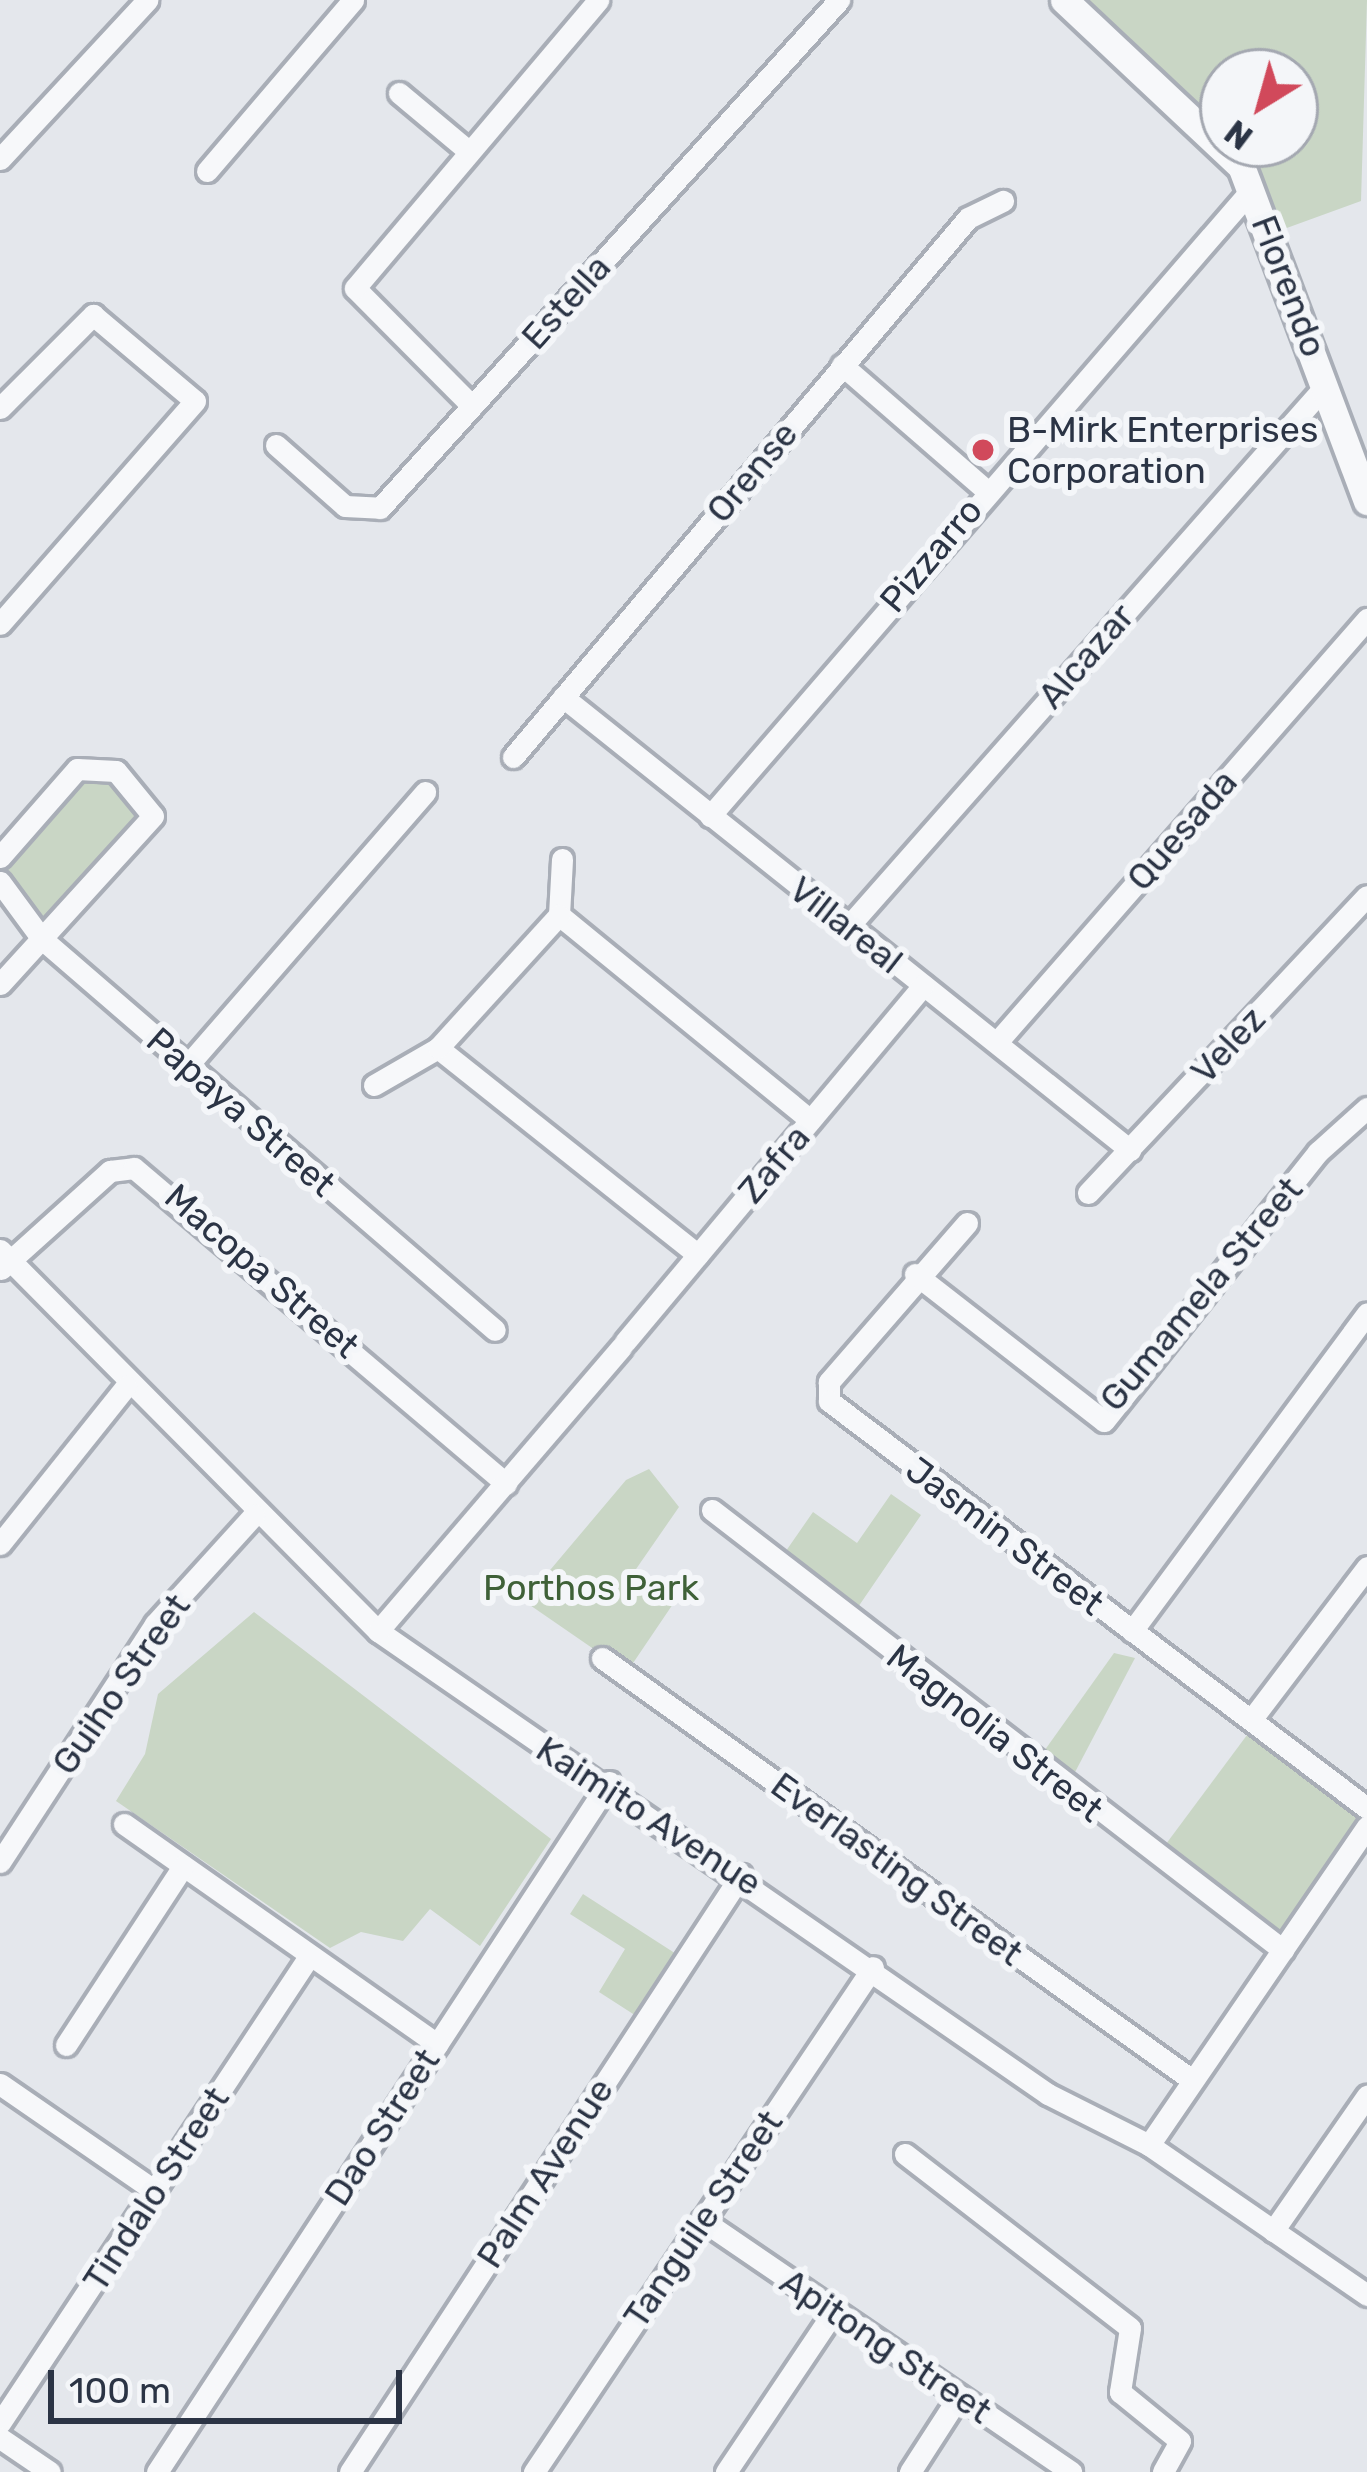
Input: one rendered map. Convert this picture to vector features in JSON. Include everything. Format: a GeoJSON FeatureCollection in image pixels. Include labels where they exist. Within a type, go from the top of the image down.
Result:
{"type":"FeatureCollection","features":[{"type":"Feature","properties":{"kind":"street"},"geometry":{"type":"LineString","coordinates":[[0,159],[147,0]]}},
{"type":"Feature","properties":{"kind":"street"},"geometry":{"type":"LineString","coordinates":[[207,171],[353,0]]}},
{"type":"Feature","properties":{"kind":"street"},"geometry":{"type":"LineString","coordinates":[[472,406],[355,288],[466,148],[598,0]]}},
{"type":"Feature","properties":{"kind":"street","name":"Estella"},"geometry":{"type":"LineString","coordinates":[[276,445],[362,512],[380,508],[838,0]]}},
{"type":"Feature","properties":{"kind":"street","name":"Florendo"},"geometry":{"type":"LineString","coordinates":[[1064,0],[1223,145],[1252,189],[1367,501]]}},
{"type":"Feature","properties":{"kind":"street"},"geometry":{"type":"LineString","coordinates":[[399,94],[466,148]]}},
{"type":"Feature","properties":{"kind":"street","name":"Pizzarro"},"geometry":{"type":"LineString","coordinates":[[710,816],[986,490],[1252,189]]}},
{"type":"Feature","properties":{"kind":"street","name":"Orense"},"geometry":{"type":"LineString","coordinates":[[513,757],[968,218],[1003,201]]}},
{"type":"Feature","properties":{"kind":"street"},"geometry":{"type":"LineString","coordinates":[[0,408],[93,315],[195,401],[0,624]]}},
{"type":"Feature","properties":{"kind":"street"},"geometry":{"type":"LineString","coordinates":[[842,365],[986,490]]}},
{"type":"Feature","properties":{"kind":"street","name":"Alcazar"},"geometry":{"type":"LineString","coordinates":[[847,928],[1326,385]]}},
{"type":"Feature","properties":{"kind":"street","name":"Quesada"},"geometry":{"type":"LineString","coordinates":[[998,1041],[1367,619]]}},
{"type":"Feature","properties":{"kind":"street","name":"Villareal"},"geometry":{"type":"LineString","coordinates":[[563,697],[1130,1150]]}},
{"type":"Feature","properties":{"kind":"street"},"geometry":{"type":"LineString","coordinates":[[0,857],[77,769],[116,771],[151,811],[0,985]]}},
{"type":"Feature","properties":{"kind":"street"},"geometry":{"type":"LineString","coordinates":[[188,1066],[425,792]]}},
{"type":"Feature","properties":{"kind":"street"},"geometry":{"type":"LineString","coordinates":[[374,1085],[438,1048],[559,916],[562,859]]}},
{"type":"Feature","properties":{"kind":"street","name":"Papaya Street"},"geometry":{"type":"LineString","coordinates":[[0,882],[42,939],[494,1330]]}},
{"type":"Feature","properties":{"kind":"street","name":"Velez"},"geometry":{"type":"LineString","coordinates":[[1088,1193],[1367,896]]}},
{"type":"Feature","properties":{"kind":"street"},"geometry":{"type":"LineString","coordinates":[[559,916],[810,1120]]}},
{"type":"Feature","properties":{"kind":"street","name":"Zafra"},"geometry":{"type":"LineString","coordinates":[[378,1630],[923,985]]}},
{"type":"Feature","properties":{"kind":"street"},"geometry":{"type":"LineString","coordinates":[[438,1048],[698,1255]]}},
{"type":"Feature","properties":{"kind":"street","name":"Gumamela Street"},"geometry":{"type":"LineString","coordinates":[[915,1274],[1104,1421],[1318,1153],[1367,1108]]}},
{"type":"Feature","properties":{"kind":"street","name":"Macopa Street"},"geometry":{"type":"LineString","coordinates":[[3,1260],[110,1171],[134,1168],[506,1484]]}},
{"type":"Feature","properties":{"kind":"street","name":"Jasmin Street"},"geometry":{"type":"LineString","coordinates":[[968,1223],[915,1274],[829,1382],[830,1401],[1367,1808]]}},
{"type":"Feature","properties":{"kind":"street","name":"Kaimito Avenue"},"geometry":{"type":"LineString","coordinates":[[3,1260],[254,1515],[378,1630],[608,1782],[1048,2094],[1149,2146],[1367,2295]]}},
{"type":"Feature","properties":{"kind":"street"},"geometry":{"type":"LineString","coordinates":[[1132,1631],[1367,1313]]}},
{"type":"Feature","properties":{"kind":"street"},"geometry":{"type":"LineString","coordinates":[[0,1544],[126,1386]]}},
{"type":"Feature","properties":{"kind":"street","name":"Magnolia Street"},"geometry":{"type":"LineString","coordinates":[[712,1510],[1283,1950]]}},
{"type":"Feature","properties":{"kind":"street","name":"Guiho Street"},"geometry":{"type":"LineString","coordinates":[[0,1862],[155,1624],[254,1515]]}},
{"type":"Feature","properties":{"kind":"street"},"geometry":{"type":"LineString","coordinates":[[1250,1720],[1367,1567]]}},
{"type":"Feature","properties":{"kind":"street","name":"Everlasting Street"},"geometry":{"type":"LineString","coordinates":[[602,1658],[1192,2080]]}},
{"type":"Feature","properties":{"kind":"street","name":"Dao Street"},"geometry":{"type":"LineString","coordinates":[[157,2472],[608,1782]]}},
{"type":"Feature","properties":{"kind":"street"},"geometry":{"type":"LineString","coordinates":[[124,1824],[437,2044]]}},
{"type":"Feature","properties":{"kind":"street"},"geometry":{"type":"LineString","coordinates":[[1149,2146],[1367,1826]]}},
{"type":"Feature","properties":{"kind":"street"},"geometry":{"type":"LineString","coordinates":[[66,2045],[183,1866]]}},
{"type":"Feature","properties":{"kind":"street","name":"Palm Avenue"},"geometry":{"type":"LineString","coordinates":[[350,2472],[740,1875]]}},
{"type":"Feature","properties":{"kind":"street","name":"Tindalo Street"},"geometry":{"type":"LineString","coordinates":[[0,2423],[310,1955]]}},
{"type":"Feature","properties":{"kind":"street","name":"Tanguile Street"},"geometry":{"type":"LineString","coordinates":[[534,2472],[872,1967]]}},
{"type":"Feature","properties":{"kind":"street"},"geometry":{"type":"LineString","coordinates":[[0,2084],[155,2191]]}},
{"type":"Feature","properties":{"kind":"street"},"geometry":{"type":"LineString","coordinates":[[1273,2231],[1367,2096]]}},
{"type":"Feature","properties":{"kind":"street"},"geometry":{"type":"LineString","coordinates":[[905,2154],[1130,2328],[1120,2392],[1176,2434],[1162,2472]]}},
{"type":"Feature","properties":{"kind":"street","name":"Apitong Street"},"geometry":{"type":"LineString","coordinates":[[702,2220],[1071,2472]]}},
{"type":"Feature","properties":{"kind":"street"},"geometry":{"type":"LineString","coordinates":[[726,2472],[835,2310]]}},
{"type":"Feature","properties":{"kind":"street"},"geometry":{"type":"LineString","coordinates":[[910,2472],[959,2396]]}},
{"type":"Feature","properties":{"kind":"street"},"geometry":{"type":"LineString","coordinates":[[0,2438],[50,2472]]}},
{"type":"Feature","properties":{"kind":"green space"},"geometry":{"type":"Polygon","coordinates":[[[1086,0],[1367,0],[1361,201],[1284,229],[1252,168],[1319,168],[1319,48],[1199,48],[1199,104],[1086,0]]]}},
{"type":"Feature","properties":{"kind":"green space"},"geometry":{"type":"Polygon","coordinates":[[[80,774],[116,776],[142,823],[44,930],[2,862],[80,774]]]}},
{"type":"Feature","properties":{"kind":"green space","name":"Porthos Park"},"geometry":{"type":"Polygon","coordinates":[[[649,1469],[679,1507],[634,1572],[675,1601],[627,1672],[524,1601],[626,1480],[649,1469]]]}},
{"type":"Feature","properties":{"kind":"green space"},"geometry":{"type":"Polygon","coordinates":[[[891,1494],[921,1515],[854,1613],[779,1561],[813,1512],[857,1543],[891,1494]]]}},
{"type":"Feature","properties":{"kind":"green space"},"geometry":{"type":"Polygon","coordinates":[[[254,1612],[551,1839],[480,1946],[430,1909],[403,1941],[361,1932],[330,1948],[116,1801],[145,1754],[158,1694],[254,1612]]]}},
{"type":"Feature","properties":{"kind":"green space"},"geometry":{"type":"Polygon","coordinates":[[[1114,1653],[1135,1658],[1073,1776],[1042,1754],[1114,1653]]]}},
{"type":"Feature","properties":{"kind":"green space"},"geometry":{"type":"Polygon","coordinates":[[[1250,1731],[1364,1819],[1282,1932],[1166,1844],[1250,1731]]]}},
{"type":"Feature","properties":{"kind":"green space"},"geometry":{"type":"Polygon","coordinates":[[[583,1894],[684,1959],[644,2021],[599,1992],[625,1949],[570,1914],[583,1894]]]}},
{"type":"Feature","properties":{"kind":"place","name":"B-Mirk Enterprises Corporation"},"geometry":{"type":"Point","coordinates":[983,450]}}]}
